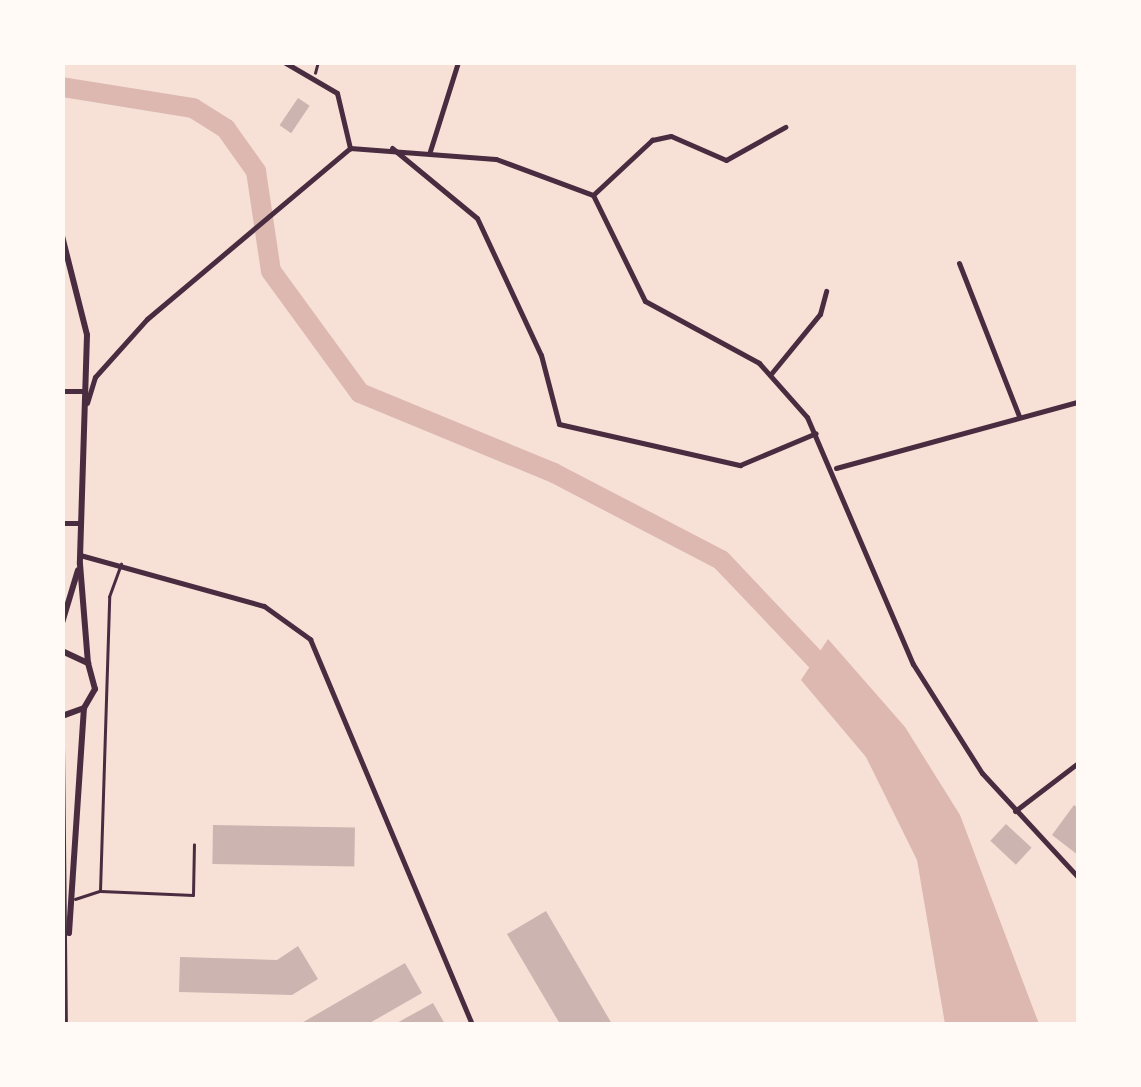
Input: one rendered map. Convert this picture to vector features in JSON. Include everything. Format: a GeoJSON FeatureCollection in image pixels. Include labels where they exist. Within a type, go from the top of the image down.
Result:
{"type":"FeatureCollection","features":[{"type":"Feature","properties":{"kind":"main road"},"geometry":{"type":"LineString","coordinates":[[62,236],[87,335],[80,564],[88,663],[95,689],[84,708],[74,900],[64,964],[65,1024]]}},
{"type":"Feature","properties":{"kind":"main road"},"geometry":{"type":"LineString","coordinates":[[62,623],[80,564]]}},
{"type":"Feature","properties":{"kind":"main road"},"geometry":{"type":"LineString","coordinates":[[62,651],[88,663]]}},
{"type":"Feature","properties":{"kind":"main road"},"geometry":{"type":"LineString","coordinates":[[62,716],[84,708]]}},
{"type":"Feature","properties":{"kind":"main road"},"geometry":{"type":"LineString","coordinates":[[62,747],[67,944]]}},
{"type":"Feature","properties":{"kind":"street"},"geometry":{"type":"LineString","coordinates":[[284,62],[315,73],[349,116],[350,148]]}},
{"type":"Feature","properties":{"kind":"street"},"geometry":{"type":"LineString","coordinates":[[430,151],[458,62]]}},
{"type":"Feature","properties":{"kind":"street"},"geometry":{"type":"LineString","coordinates":[[593,195],[652,140],[671,136],[726,160],[785,127]]}},
{"type":"Feature","properties":{"kind":"street"},"geometry":{"type":"LineString","coordinates":[[390,146],[478,218],[542,355],[559,424],[740,466],[816,434]]}},
{"type":"Feature","properties":{"kind":"street"},"geometry":{"type":"LineString","coordinates":[[83,416],[111,356],[221,255],[350,148],[390,146],[496,158],[593,195],[645,301],[770,374],[816,434],[836,468],[884,614],[1015,811],[1078,878]]}},
{"type":"Feature","properties":{"kind":"street"},"geometry":{"type":"LineString","coordinates":[[959,263],[1019,416]]}},
{"type":"Feature","properties":{"kind":"street"},"geometry":{"type":"LineString","coordinates":[[770,374],[820,314],[826,291]]}},
{"type":"Feature","properties":{"kind":"street"},"geometry":{"type":"LineString","coordinates":[[62,391],[83,391]]}},
{"type":"Feature","properties":{"kind":"street"},"geometry":{"type":"LineString","coordinates":[[836,468],[1078,402]]}},
{"type":"Feature","properties":{"kind":"street"},"geometry":{"type":"LineString","coordinates":[[62,523],[81,523]]}},
{"type":"Feature","properties":{"kind":"street"},"geometry":{"type":"LineString","coordinates":[[80,555],[274,610],[310,638],[472,1024]]}},
{"type":"Feature","properties":{"kind":"street"},"geometry":{"type":"LineString","coordinates":[[1015,811],[1078,763]]}},
{"type":"Feature","properties":{"kind":"lane"},"geometry":{"type":"LineString","coordinates":[[315,73],[318,62]]}},
{"type":"Feature","properties":{"kind":"lane"},"geometry":{"type":"LineString","coordinates":[[100,890],[109,596],[121,564]]}},
{"type":"Feature","properties":{"kind":"lane"},"geometry":{"type":"LineString","coordinates":[[74,900],[100,890],[193,894],[194,844]]}},
{"type":"Feature","properties":{"kind":"shaded area"},"geometry":{"type":"Polygon","coordinates":[[[828,639],[905,727],[960,815],[1039,1024],[945,1024],[917,860],[866,757],[801,680],[828,639]]]}},
{"type":"Feature","properties":{"kind":"building"},"geometry":{"type":"Polygon","coordinates":[[[298,98],[310,106],[291,133],[280,125],[298,98]]]}},
{"type":"Feature","properties":{"kind":"building"},"geometry":{"type":"Polygon","coordinates":[[[1074,805],[1078,808],[1078,855],[1052,835],[1074,805]]]}},
{"type":"Feature","properties":{"kind":"building"},"geometry":{"type":"Polygon","coordinates":[[[1006,824],[1032,848],[1016,865],[990,841],[1006,824]]]}},
{"type":"Feature","properties":{"kind":"building"},"geometry":{"type":"Polygon","coordinates":[[[213,825],[355,827],[354,866],[212,864],[213,825]]]}},
{"type":"Feature","properties":{"kind":"building"},"geometry":{"type":"Polygon","coordinates":[[[546,911],[612,1024],[560,1024],[507,934],[546,911]]]}},
{"type":"Feature","properties":{"kind":"building"},"geometry":{"type":"Polygon","coordinates":[[[298,946],[318,979],[292,995],[179,992],[180,957],[277,960],[298,946]]]}},
{"type":"Feature","properties":{"kind":"building"},"geometry":{"type":"Polygon","coordinates":[[[405,963],[422,993],[368,1024],[300,1024],[405,963]]]}},
{"type":"Feature","properties":{"kind":"building"},"geometry":{"type":"Polygon","coordinates":[[[433,1003],[445,1024],[395,1024],[433,1003]]]}},
{"type":"Feature","properties":{"kind":"waterway"},"geometry":{"type":"LineString","coordinates":[[62,87],[193,108],[226,129],[256,171],[271,271],[360,393],[554,473],[721,560],[834,679]]}}]}
